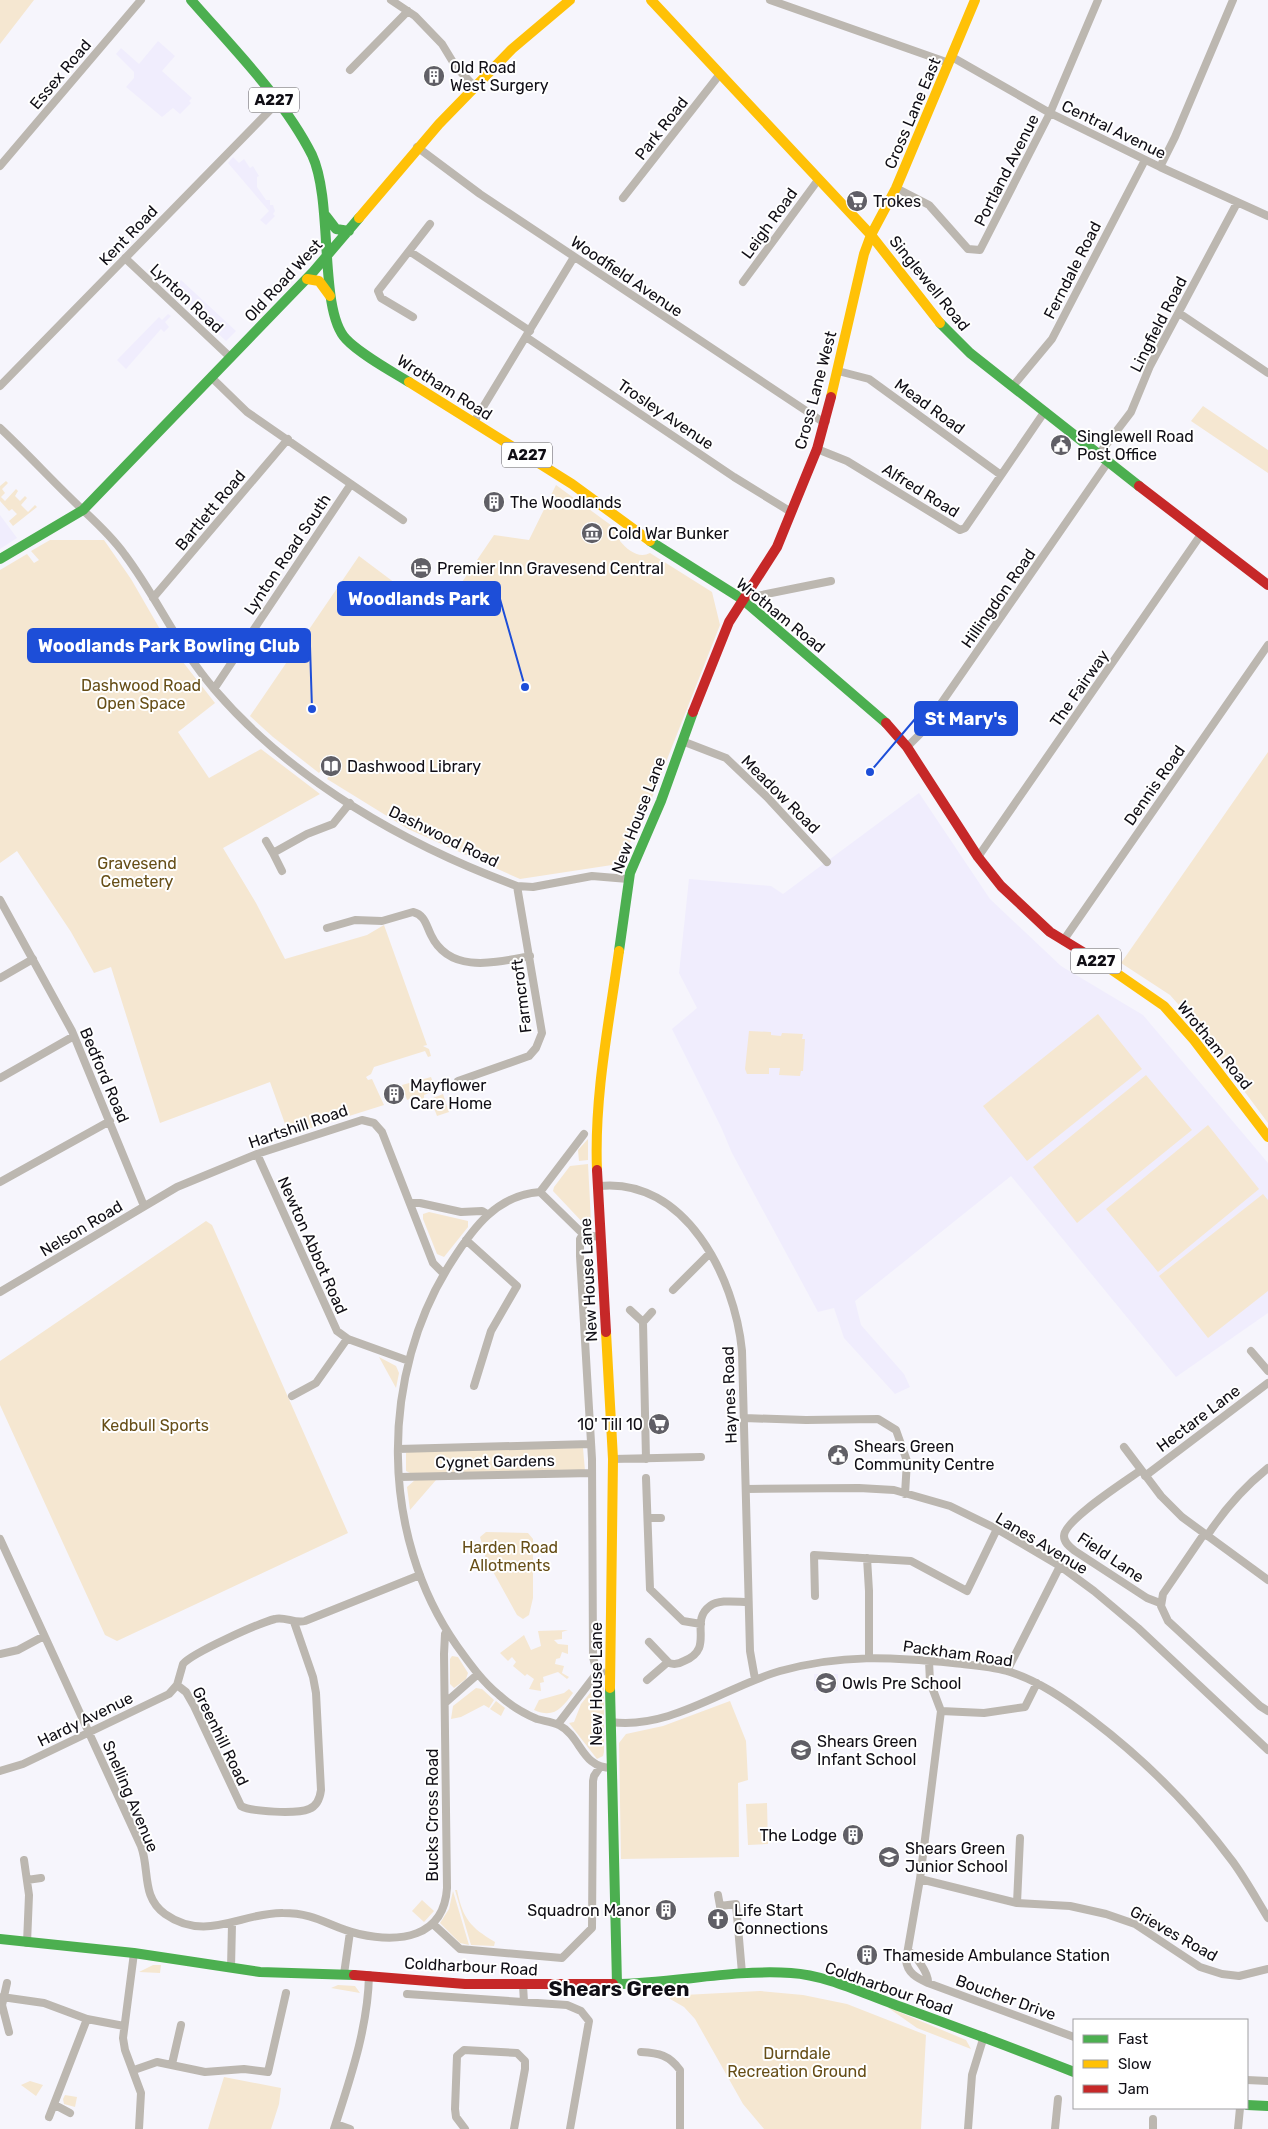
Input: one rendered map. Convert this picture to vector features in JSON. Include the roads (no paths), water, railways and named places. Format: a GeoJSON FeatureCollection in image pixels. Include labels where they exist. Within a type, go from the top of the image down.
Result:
{"type":"FeatureCollection","features":[{"type":"Feature","properties":{"kind":"street","name":"Essex Road"},"geometry":{"type":"LineString","coordinates":[[0,166],[141,0]]}},
{"type":"Feature","properties":{"kind":"street","name":"Wrotham Road"},"geometry":{"type":"LineString","coordinates":[[191,0],[277,103],[302,137],[312,156],[320,180],[326,216],[331,298],[339,328],[351,344],[572,484],[683,563],[742,598],[888,724],[907,747],[978,857],[1023,909],[1063,941],[1143,990],[1169,1010],[1268,1137]]}},
{"type":"Feature","properties":{"kind":"street"},"geometry":{"type":"LineString","coordinates":[[391,0],[408,11],[442,44],[456,67],[474,86]]}},
{"type":"Feature","properties":{"kind":"street","name":"Old Road West"},"geometry":{"type":"LineString","coordinates":[[0,559],[83,510],[307,279],[349,231],[417,147],[474,86],[519,43],[570,0]]}},
{"type":"Feature","properties":{"kind":"street","name":"Singlewell Road"},"geometry":{"type":"LineString","coordinates":[[651,0],[871,235],[944,330],[970,353],[1108,462],[1268,585]]}},
{"type":"Feature","properties":{"kind":"street","name":"Central Avenue"},"geometry":{"type":"LineString","coordinates":[[770,0],[951,60],[1050,113],[1145,160],[1268,216]]}},
{"type":"Feature","properties":{"kind":"street","name":"Cross Lane East"},"geometry":{"type":"LineString","coordinates":[[871,235],[896,188],[975,0]]}},
{"type":"Feature","properties":{"kind":"street","name":"Portland Avenue"},"geometry":{"type":"LineString","coordinates":[[896,188],[929,205],[968,249],[980,250],[1050,113],[1098,0]]}},
{"type":"Feature","properties":{"kind":"street"},"geometry":{"type":"LineString","coordinates":[[1160,167],[1176,137],[1233,0]]}},
{"type":"Feature","properties":{"kind":"street"},"geometry":{"type":"LineString","coordinates":[[350,70],[408,11]]}},
{"type":"Feature","properties":{"kind":"street","name":"Park Road"},"geometry":{"type":"LineString","coordinates":[[623,198],[720,74]]}},
{"type":"Feature","properties":{"kind":"street","name":"Kent Road"},"geometry":{"type":"LineString","coordinates":[[0,386],[277,103]]}},
{"type":"Feature","properties":{"kind":"street","name":"Woodfield Avenue"},"geometry":{"type":"LineString","coordinates":[[417,147],[480,194],[574,257],[820,420],[826,421]]}},
{"type":"Feature","properties":{"kind":"street","name":"Ferndale Road"},"geometry":{"type":"LineString","coordinates":[[1013,386],[1052,339],[1145,160]]}},
{"type":"Feature","properties":{"kind":"street","name":"Leigh Road"},"geometry":{"type":"LineString","coordinates":[[743,282],[818,180]]}},
{"type":"Feature","properties":{"kind":"street","name":"Lingfield Road"},"geometry":{"type":"LineString","coordinates":[[1099,454],[1131,412],[1150,366],[1238,203]]}},
{"type":"Feature","properties":{"kind":"street"},"geometry":{"type":"LineString","coordinates":[[326,216],[336,229],[349,231]]}},
{"type":"Feature","properties":{"kind":"street"},"geometry":{"type":"LineString","coordinates":[[413,317],[381,298],[378,291],[428,227],[418,224]]}},
{"type":"Feature","properties":{"kind":"street","name":"Cross Lane West"},"geometry":{"type":"LineString","coordinates":[[742,598],[777,546],[817,449],[826,421],[864,254],[871,235]]}},
{"type":"Feature","properties":{"kind":"street","name":"Trosley Avenue"},"geometry":{"type":"LineString","coordinates":[[410,251],[750,487],[791,512]]}},
{"type":"Feature","properties":{"kind":"street"},"geometry":{"type":"LineString","coordinates":[[474,422],[574,257]]}},
{"type":"Feature","properties":{"kind":"street","name":"Lynton Road"},"geometry":{"type":"LineString","coordinates":[[125,258],[231,358]]}},
{"type":"Feature","properties":{"kind":"street","name":"A227"},"geometry":{"type":"LineString","coordinates":[[307,279],[315,279],[322,282],[331,298]]}},
{"type":"Feature","properties":{"kind":"street"},"geometry":{"type":"LineString","coordinates":[[1179,313],[1268,373]]}},
{"type":"Feature","properties":{"kind":"street","name":"Mead Road"},"geometry":{"type":"LineString","coordinates":[[838,371],[869,379],[1001,475]]}},
{"type":"Feature","properties":{"kind":"street","name":"Lynton Road South"},"geometry":{"type":"LineString","coordinates":[[211,377],[247,412],[403,520]]}},
{"type":"Feature","properties":{"kind":"street","name":"Alfred Road"},"geometry":{"type":"LineString","coordinates":[[817,449],[848,460],[960,530],[965,528],[1044,411]]}},
{"type":"Feature","properties":{"kind":"street","name":"Dashwood Road"},"geometry":{"type":"LineString","coordinates":[[0,428],[124,553],[153,598],[177,641],[214,689],[247,724],[282,754],[350,803],[416,842],[517,886],[533,887],[592,876],[628,879]]}},
{"type":"Feature","properties":{"kind":"street","name":"Bartlett Road"},"geometry":{"type":"LineString","coordinates":[[153,598],[288,439]]}},
{"type":"Feature","properties":{"kind":"street","name":"Hillingdon Road"},"geometry":{"type":"LineString","coordinates":[[907,747],[920,734],[1108,462]]}},
{"type":"Feature","properties":{"kind":"street","name":"Lynton Road South"},"geometry":{"type":"LineString","coordinates":[[214,689],[351,484]]}},
{"type":"Feature","properties":{"kind":"street","name":"The Fairway"},"geometry":{"type":"LineString","coordinates":[[978,857],[1202,534]]}},
{"type":"Feature","properties":{"kind":"street"},"geometry":{"type":"LineString","coordinates":[[742,598],[831,581]]}},
{"type":"Feature","properties":{"kind":"street","name":"New House Lane"},"geometry":{"type":"LineString","coordinates":[[617,1984],[610,1722],[613,1459],[598,1186],[599,1107],[628,879],[661,801],[716,653],[742,598]]}},
{"type":"Feature","properties":{"kind":"street","name":"Dennis Road"},"geometry":{"type":"LineString","coordinates":[[1063,941],[1268,645]]}},
{"type":"Feature","properties":{"kind":"street","name":"Meadow Road"},"geometry":{"type":"LineString","coordinates":[[682,741],[726,758],[767,797],[827,862]]}},
{"type":"Feature","properties":{"kind":"street"},"geometry":{"type":"LineString","coordinates":[[273,853],[306,834],[333,824],[350,803]]}},
{"type":"Feature","properties":{"kind":"street"},"geometry":{"type":"LineString","coordinates":[[266,841],[282,871]]}},
{"type":"Feature","properties":{"kind":"street","name":"Farmcroft"},"geometry":{"type":"LineString","coordinates":[[458,1081],[530,1056],[536,1048],[542,1033],[517,886]]}},
{"type":"Feature","properties":{"kind":"street","name":"Bedford Road"},"geometry":{"type":"LineString","coordinates":[[0,900],[74,1036],[144,1206]]}},
{"type":"Feature","properties":{"kind":"street"},"geometry":{"type":"LineString","coordinates":[[327,928],[355,920],[382,920],[413,912],[424,918],[433,938],[442,950],[462,961],[483,964],[530,956]]}},
{"type":"Feature","properties":{"kind":"street"},"geometry":{"type":"LineString","coordinates":[[0,978],[33,959]]}},
{"type":"Feature","properties":{"kind":"street"},"geometry":{"type":"LineString","coordinates":[[0,1078],[74,1036]]}},
{"type":"Feature","properties":{"kind":"street","name":"Hartshill Road"},"geometry":{"type":"LineString","coordinates":[[177,1187],[257,1154],[358,1120],[366,1120],[376,1124],[382,1132],[434,1264],[444,1274]]}},
{"type":"Feature","properties":{"kind":"street"},"geometry":{"type":"LineString","coordinates":[[0,1182],[110,1121]]}},
{"type":"Feature","properties":{"kind":"street"},"geometry":{"type":"LineString","coordinates":[[584,1134],[540,1192],[514,1197],[487,1214],[466,1240],[444,1274],[423,1317],[409,1361],[401,1406],[398,1449],[399,1477],[406,1527],[420,1575],[447,1630],[478,1674],[512,1705],[537,1719],[558,1724],[568,1732],[592,1763],[600,1767],[612,1768]]}},
{"type":"Feature","properties":{"kind":"street","name":"Newton Abbot Road"},"geometry":{"type":"LineString","coordinates":[[257,1154],[333,1323],[338,1333],[347,1339]]}},
{"type":"Feature","properties":{"kind":"street","name":"Haynes Road"},"geometry":{"type":"LineString","coordinates":[[598,1186],[617,1184],[628,1186],[660,1199],[687,1224],[710,1253],[726,1287],[738,1320],[742,1356],[750,1662],[755,1679]]}},
{"type":"Feature","properties":{"kind":"street","name":"Nelson Road"},"geometry":{"type":"LineString","coordinates":[[0,1292],[177,1187]]}},
{"type":"Feature","properties":{"kind":"street"},"geometry":{"type":"LineString","coordinates":[[540,1192],[583,1234],[590,1237],[601,1237]]}},
{"type":"Feature","properties":{"kind":"street"},"geometry":{"type":"LineString","coordinates":[[410,1203],[423,1203],[461,1212],[482,1210],[487,1214]]}},
{"type":"Feature","properties":{"kind":"street","name":"New House Lane"},"geometry":{"type":"LineString","coordinates":[[558,1724],[600,1672],[593,1657],[592,1473],[580,1256],[580,1239],[583,1234]]}},
{"type":"Feature","properties":{"kind":"street"},"geometry":{"type":"LineString","coordinates":[[466,1240],[517,1286],[491,1331],[474,1386]]}},
{"type":"Feature","properties":{"kind":"street"},"geometry":{"type":"LineString","coordinates":[[673,1290],[710,1253]]}},
{"type":"Feature","properties":{"kind":"street"},"geometry":{"type":"LineString","coordinates":[[630,1310],[644,1322]]}},
{"type":"Feature","properties":{"kind":"street"},"geometry":{"type":"LineString","coordinates":[[646,1459],[644,1322],[652,1312]]}},
{"type":"Feature","properties":{"kind":"street"},"geometry":{"type":"LineString","coordinates":[[292,1396],[316,1383],[347,1339],[409,1361]]}},
{"type":"Feature","properties":{"kind":"street"},"geometry":{"type":"LineString","coordinates":[[1252,1351],[1268,1371]]}},
{"type":"Feature","properties":{"kind":"street","name":"Hectare Lane"},"geometry":{"type":"LineString","coordinates":[[1143,1473],[1268,1383]]}},
{"type":"Feature","properties":{"kind":"street"},"geometry":{"type":"LineString","coordinates":[[744,1418],[806,1420],[878,1419],[896,1430],[902,1446],[907,1461],[905,1494]]}},
{"type":"Feature","properties":{"kind":"street","name":"Cygnet Gardens"},"geometry":{"type":"LineString","coordinates":[[398,1449],[591,1444]]}},
{"type":"Feature","properties":{"kind":"street"},"geometry":{"type":"LineString","coordinates":[[1124,1446],[1143,1473],[1173,1509],[1205,1535],[1268,1580]]}},
{"type":"Feature","properties":{"kind":"street"},"geometry":{"type":"LineString","coordinates":[[613,1459],[701,1457]]}},
{"type":"Feature","properties":{"kind":"street"},"geometry":{"type":"LineString","coordinates":[[1268,1468],[1251,1481],[1226,1508],[1163,1594],[1160,1603],[1165,1617],[1174,1628],[1260,1706],[1268,1711]]}},
{"type":"Feature","properties":{"kind":"street","name":"Cygnet Gardens"},"geometry":{"type":"LineString","coordinates":[[399,1477],[592,1473]]}},
{"type":"Feature","properties":{"kind":"street","name":"Field Lane"},"geometry":{"type":"LineString","coordinates":[[1143,1473],[1073,1520],[1064,1532],[1064,1538],[1067,1544],[1075,1551],[1148,1598],[1160,1603]]}},
{"type":"Feature","properties":{"kind":"street"},"geometry":{"type":"LineString","coordinates":[[646,1478],[650,1589],[684,1621],[701,1624]]}},
{"type":"Feature","properties":{"kind":"street","name":"Lanes Avenue"},"geometry":{"type":"LineString","coordinates":[[746,1488],[868,1488],[894,1490],[950,1506],[997,1529],[1060,1566],[1138,1628],[1268,1750]]}},
{"type":"Feature","properties":{"kind":"street"},"geometry":{"type":"LineString","coordinates":[[648,1518],[661,1518]]}},
{"type":"Feature","properties":{"kind":"street"},"geometry":{"type":"LineString","coordinates":[[815,1596],[814,1555],[911,1561],[967,1591],[997,1529]]}},
{"type":"Feature","properties":{"kind":"street","name":"Snelling Avenue"},"geometry":{"type":"LineString","coordinates":[[0,1539],[142,1850],[147,1885],[152,1901],[167,1915],[185,1924],[218,1926],[266,1914],[297,1913],[323,1920],[350,1932]]}},
{"type":"Feature","properties":{"kind":"street"},"geometry":{"type":"LineString","coordinates":[[867,1558],[870,1591],[869,1657]]}},
{"type":"Feature","properties":{"kind":"street"},"geometry":{"type":"LineString","coordinates":[[1007,1671],[1060,1566]]}},
{"type":"Feature","properties":{"kind":"street"},"geometry":{"type":"LineString","coordinates":[[177,1685],[182,1665],[191,1657],[275,1619],[306,1622],[420,1575]]}},
{"type":"Feature","properties":{"kind":"street"},"geometry":{"type":"LineString","coordinates":[[649,1642],[668,1662],[674,1664],[682,1663],[699,1653],[701,1624],[704,1614],[712,1605],[748,1602]]}},
{"type":"Feature","properties":{"kind":"street","name":"Greenhill Road"},"geometry":{"type":"LineString","coordinates":[[177,1685],[186,1692],[194,1706],[241,1806],[258,1811],[302,1810],[312,1807],[318,1801],[321,1790],[316,1692],[294,1622]]}},
{"type":"Feature","properties":{"kind":"street","name":"Bucks Cross Road"},"geometry":{"type":"LineString","coordinates":[[433,1924],[443,1909],[447,1896],[444,1634],[447,1630]]}},
{"type":"Feature","properties":{"kind":"street"},"geometry":{"type":"LineString","coordinates":[[0,1654],[18,1650],[44,1636]]}},
{"type":"Feature","properties":{"kind":"street","name":"Packham Road"},"geometry":{"type":"LineString","coordinates":[[610,1722],[640,1722],[663,1717],[755,1679],[821,1662],[869,1657],[929,1661],[1007,1671],[1037,1683],[1077,1709],[1154,1772],[1190,1810],[1234,1863],[1268,1918]]}},
{"type":"Feature","properties":{"kind":"street"},"geometry":{"type":"LineString","coordinates":[[928,1983],[928,1977],[913,1954],[908,1951],[920,1879],[941,1711],[930,1682],[929,1661]]}},
{"type":"Feature","properties":{"kind":"street"},"geometry":{"type":"LineString","coordinates":[[647,1680],[668,1662]]}},
{"type":"Feature","properties":{"kind":"street"},"geometry":{"type":"LineString","coordinates":[[445,1703],[478,1674]]}},
{"type":"Feature","properties":{"kind":"street"},"geometry":{"type":"LineString","coordinates":[[941,1711],[984,1713],[1025,1706],[1037,1683]]}},
{"type":"Feature","properties":{"kind":"street","name":"Hardy Avenue"},"geometry":{"type":"LineString","coordinates":[[0,1771],[23,1764],[167,1695],[177,1685]]}},
{"type":"Feature","properties":{"kind":"street","name":"New House Lane"},"geometry":{"type":"LineString","coordinates":[[433,1924],[460,1949],[562,1958],[592,1928],[593,1782],[594,1776],[600,1767]]}},
{"type":"Feature","properties":{"kind":"street"},"geometry":{"type":"LineString","coordinates":[[1018,1903],[1020,1838]]}},
{"type":"Feature","properties":{"kind":"street"},"geometry":{"type":"LineString","coordinates":[[24,1860],[29,1904],[27,1943]]}},
{"type":"Feature","properties":{"kind":"street"},"geometry":{"type":"LineString","coordinates":[[27,1880],[41,1878]]}},
{"type":"Feature","properties":{"kind":"street","name":"Grieves Road"},"geometry":{"type":"LineString","coordinates":[[920,1879],[1018,1903],[1076,1906],[1117,1917],[1147,1931],[1200,1966],[1222,1974],[1239,1976],[1268,1969]]}},
{"type":"Feature","properties":{"kind":"street"},"geometry":{"type":"LineString","coordinates":[[718,1895],[720,1906],[736,1904],[742,1973]]}},
{"type":"Feature","properties":{"kind":"street"},"geometry":{"type":"LineString","coordinates":[[231,1968],[232,1924]]}},
{"type":"Feature","properties":{"kind":"street"},"geometry":{"type":"LineString","coordinates":[[344,1974],[350,1932],[369,1936],[405,1937],[418,1934],[433,1924]]}},
{"type":"Feature","properties":{"kind":"street","name":"Coldharbour Road"},"geometry":{"type":"LineString","coordinates":[[0,1939],[134,1953],[260,1972],[369,1975],[465,1984],[646,1984],[742,1973],[785,1972],[835,1983],[984,2036],[1073,2072]]}},
{"type":"Feature","properties":{"kind":"street","name":"Boucher Drive"},"geometry":{"type":"LineString","coordinates":[[908,1951],[906,1962],[909,1970],[928,1983],[1073,2037]]}},
{"type":"Feature","properties":{"kind":"street"},"geometry":{"type":"LineString","coordinates":[[134,1953],[124,2026],[125,2050],[141,2093],[139,2129]]}},
{"type":"Feature","properties":{"kind":"street"},"geometry":{"type":"LineString","coordinates":[[350,2129],[335,2127],[363,2028],[368,2001],[369,1975]]}},
{"type":"Feature","properties":{"kind":"street"},"geometry":{"type":"LineString","coordinates":[[7,1983],[2,1997],[2,2013],[9,2032]]}},
{"type":"Feature","properties":{"kind":"street"},"geometry":{"type":"LineString","coordinates":[[524,1985],[524,2002]]}},
{"type":"Feature","properties":{"kind":"street"},"geometry":{"type":"LineString","coordinates":[[134,2070],[154,2062],[172,2064],[205,2072],[241,2069],[268,2072],[286,1993]]}},
{"type":"Feature","properties":{"kind":"street"},"geometry":{"type":"LineString","coordinates":[[407,1994],[575,2007],[584,2013],[588,2021],[570,2129]]}},
{"type":"Feature","properties":{"kind":"street"},"geometry":{"type":"LineString","coordinates":[[2,1997],[44,2003],[86,2019],[124,2026]]}},
{"type":"Feature","properties":{"kind":"street"},"geometry":{"type":"LineString","coordinates":[[49,2117],[55,2106],[86,2019]]}},
{"type":"Feature","properties":{"kind":"street"},"geometry":{"type":"LineString","coordinates":[[172,2064],[181,2025]]}},
{"type":"Feature","properties":{"kind":"street"},"geometry":{"type":"LineString","coordinates":[[968,2129],[972,2075],[984,2036]]}},
{"type":"Feature","properties":{"kind":"street"},"geometry":{"type":"LineString","coordinates":[[461,2127],[455,2113],[458,2054],[464,2050],[515,2053],[521,2056],[526,2066],[514,2129]]}},
{"type":"Feature","properties":{"kind":"street"},"geometry":{"type":"LineString","coordinates":[[642,2052],[659,2053],[667,2056],[680,2070],[680,2129]]}},
{"type":"Feature","properties":{"kind":"street"},"geometry":{"type":"LineString","coordinates":[[1248,2080],[1268,2080]]}},
{"type":"Feature","properties":{"kind":"street"},"geometry":{"type":"LineString","coordinates":[[1054,2129],[1058,2099]]}},
{"type":"Feature","properties":{"kind":"street"},"geometry":{"type":"LineString","coordinates":[[55,2106],[70,2113]]}},
{"type":"Feature","properties":{"kind":"street"},"geometry":{"type":"LineString","coordinates":[[1248,2106],[1268,2106]]}},
{"type":"Feature","properties":{"kind":"street"},"geometry":{"type":"LineString","coordinates":[[1238,2129],[1240,2109]]}},
{"type":"Feature","properties":{"kind":"street"},"geometry":{"type":"LineString","coordinates":[[1153,2119],[1153,2129]]}},
{"type":"Feature","properties":{"kind":"place","name":"Old Road West Surgery"},"geometry":{"type":"Point","coordinates":[434,76]}},
{"type":"Feature","properties":{"kind":"place","name":"Trokes"},"geometry":{"type":"Point","coordinates":[857,201]}},
{"type":"Feature","properties":{"kind":"place","name":"Singlewell Road Post Office"},"geometry":{"type":"Point","coordinates":[1061,445]}},
{"type":"Feature","properties":{"kind":"place","name":"The Woodlands"},"geometry":{"type":"Point","coordinates":[494,502]}},
{"type":"Feature","properties":{"kind":"place","name":"Cold War Bunker"},"geometry":{"type":"Point","coordinates":[592,533]}},
{"type":"Feature","properties":{"kind":"place","name":"Premier Inn Gravesend Central"},"geometry":{"type":"Point","coordinates":[421,568]}},
{"type":"Feature","properties":{"kind":"place","name":"Woodlands Park"},"geometry":{"type":"Point","coordinates":[525,687]}},
{"type":"Feature","properties":{"kind":"place","name":"Woodlands Park Bowling Club"},"geometry":{"type":"Point","coordinates":[312,709]}},
{"type":"Feature","properties":{"kind":"place","name":"Dashwood Library"},"geometry":{"type":"Point","coordinates":[331,766]}},
{"type":"Feature","properties":{"kind":"place","name":"St Mary's"},"geometry":{"type":"Point","coordinates":[870,772]}},
{"type":"Feature","properties":{"kind":"place","name":"Mayflower Care Home"},"geometry":{"type":"Point","coordinates":[394,1094]}},
{"type":"Feature","properties":{"kind":"place","name":"10' Till 10"},"geometry":{"type":"Point","coordinates":[659,1424]}},
{"type":"Feature","properties":{"kind":"place","name":"Shears Green Community Centre"},"geometry":{"type":"Point","coordinates":[838,1455]}},
{"type":"Feature","properties":{"kind":"place","name":"Owls Pre School"},"geometry":{"type":"Point","coordinates":[826,1683]}},
{"type":"Feature","properties":{"kind":"place","name":"Shears Green Infant School"},"geometry":{"type":"Point","coordinates":[801,1750]}},
{"type":"Feature","properties":{"kind":"place","name":"The Lodge"},"geometry":{"type":"Point","coordinates":[853,1835]}},
{"type":"Feature","properties":{"kind":"place","name":"Shears Green Junior School"},"geometry":{"type":"Point","coordinates":[889,1857]}},
{"type":"Feature","properties":{"kind":"place","name":"Squadron Manor"},"geometry":{"type":"Point","coordinates":[666,1910]}},
{"type":"Feature","properties":{"kind":"place","name":"Life Start Connections"},"geometry":{"type":"Point","coordinates":[718,1919]}},
{"type":"Feature","properties":{"kind":"place","name":"Thameside Ambulance Station"},"geometry":{"type":"Point","coordinates":[867,1955]}},
{"type":"Feature","properties":{"kind":"district","name":"Shears Green"},"geometry":{"type":"Point","coordinates":[619,1989]}},
{"type":"Feature","properties":{"kind":"park label","name":"Dashwood Road Open Space"},"geometry":{"type":"Point","coordinates":[141,694]}},
{"type":"Feature","properties":{"kind":"park label","name":"Gravesend Cemetery"},"geometry":{"type":"Point","coordinates":[137,872]}},
{"type":"Feature","properties":{"kind":"park label","name":"Kedbull Sports"},"geometry":{"type":"Point","coordinates":[155,1425]}},
{"type":"Feature","properties":{"kind":"park label","name":"Harden Road Allotments"},"geometry":{"type":"Point","coordinates":[510,1556]}},
{"type":"Feature","properties":{"kind":"park label","name":"Durndale Recreation Ground"},"geometry":{"type":"Point","coordinates":[797,2062]}}]}
